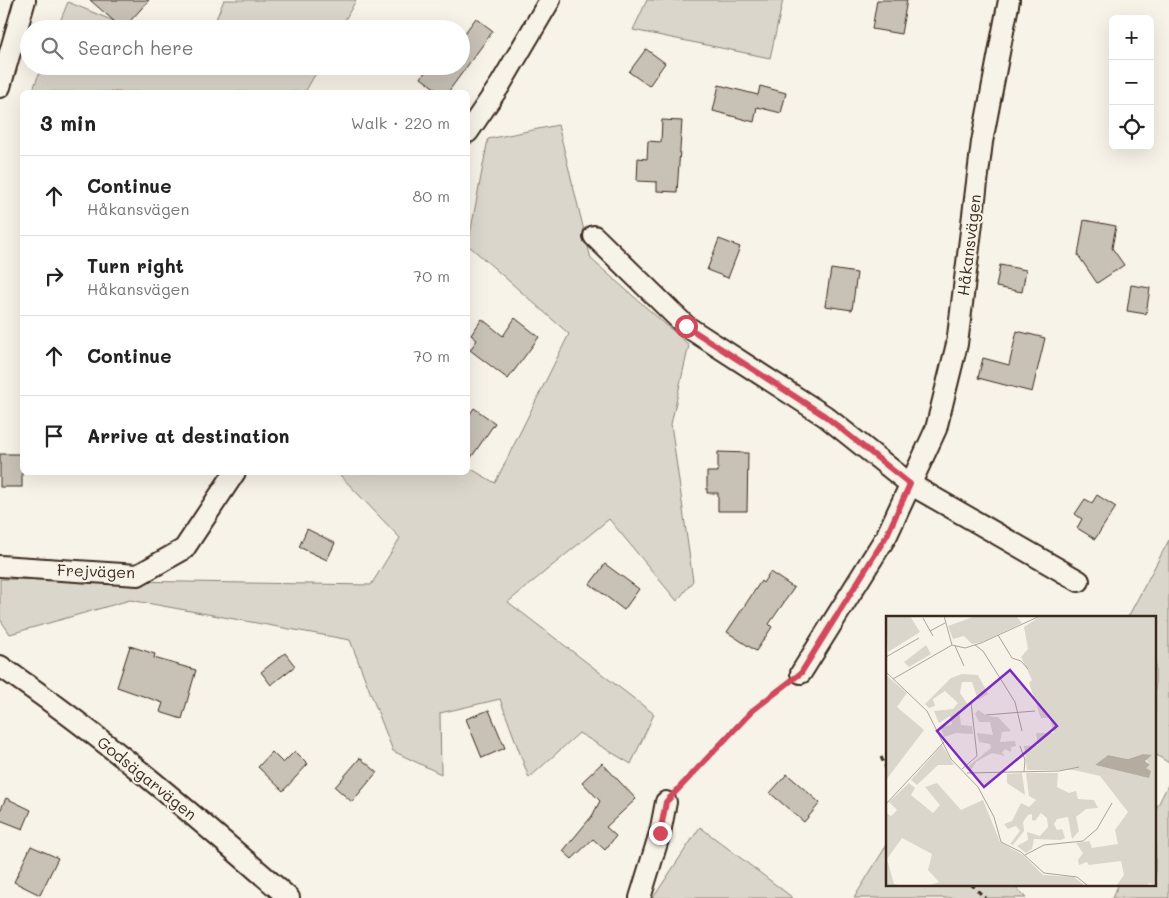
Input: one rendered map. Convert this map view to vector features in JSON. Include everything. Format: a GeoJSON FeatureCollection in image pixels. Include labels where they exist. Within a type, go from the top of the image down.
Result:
{"type":"FeatureCollection","features":[{"type":"Feature","properties":{"kind":"street"},"geometry":{"type":"LineString","coordinates":[[0,87],[24,0]]}},
{"type":"Feature","properties":{"kind":"street"},"geometry":{"type":"LineString","coordinates":[[470,129],[500,85],[550,0]]}},
{"type":"Feature","properties":{"kind":"street","name":"Håkansvägen"},"geometry":{"type":"LineString","coordinates":[[801,673],[887,535],[936,429],[957,344],[982,142],[1010,0]]}},
{"type":"Feature","properties":{"kind":"street"},"geometry":{"type":"LineString","coordinates":[[594,236],[686,326],[825,416],[910,484],[1079,582]]}},
{"type":"Feature","properties":{"kind":"street","name":"Frejvägen"},"geometry":{"type":"LineString","coordinates":[[0,566],[138,575],[184,549],[233,475]]}},
{"type":"Feature","properties":{"kind":"street","name":"Godsägarvägen"},"geometry":{"type":"LineString","coordinates":[[0,666],[36,691],[160,786],[289,898]]}},
{"type":"Feature","properties":{"kind":"street"},"geometry":{"type":"LineString","coordinates":[[640,898],[660,833],[666,802]]}},
{"type":"Feature","properties":{"kind":"path"},"geometry":{"type":"LineString","coordinates":[[666,802],[752,711],[801,673]]}},
{"type":"Feature","properties":{"kind":"path"},"geometry":{"type":"LineString","coordinates":[[881,758],[886,768]]}},
{"type":"Feature","properties":{"kind":"path"},"geometry":{"type":"LineString","coordinates":[[973,886],[985,898]]}},
{"type":"Feature","properties":{"kind":"shaded area"},"geometry":{"type":"Polygon","coordinates":[[[224,0],[356,0],[345,20],[216,20],[224,0]]]}},
{"type":"Feature","properties":{"kind":"shaded area"},"geometry":{"type":"Polygon","coordinates":[[[647,0],[783,0],[770,58],[633,30],[647,0]]]}},
{"type":"Feature","properties":{"kind":"shaded area"},"geometry":{"type":"Polygon","coordinates":[[[68,2],[111,20],[61,20],[68,2]]]}},
{"type":"Feature","properties":{"kind":"shaded area"},"geometry":{"type":"Polygon","coordinates":[[[39,75],[315,75],[306,90],[33,90],[39,75]]]}},
{"type":"Feature","properties":{"kind":"shaded area"},"geometry":{"type":"Polygon","coordinates":[[[558,125],[591,259],[689,345],[671,424],[693,581],[677,601],[609,519],[508,602],[654,714],[631,764],[579,733],[529,778],[500,699],[440,713],[441,774],[393,751],[350,640],[130,600],[10,634],[0,619],[0,579],[371,585],[400,538],[340,475],[470,475],[470,468],[495,483],[569,334],[470,247],[470,234],[488,139],[558,125]]]}},
{"type":"Feature","properties":{"kind":"shaded area"},"geometry":{"type":"Polygon","coordinates":[[[1169,540],[1169,763],[1156,755],[1156,616],[1129,616],[1169,540]]]}},
{"type":"Feature","properties":{"kind":"shaded area"},"geometry":{"type":"Polygon","coordinates":[[[1169,783],[1169,898],[1112,898],[1118,886],[1156,886],[1156,809],[1169,783]]]}},
{"type":"Feature","properties":{"kind":"shaded area"},"geometry":{"type":"Polygon","coordinates":[[[700,827],[793,898],[653,898],[700,827]]]}},
{"type":"Feature","properties":{"kind":"shaded area"},"geometry":{"type":"Polygon","coordinates":[[[886,846],[886,886],[1014,886],[1026,898],[854,898],[886,846]]]}},
{"type":"Feature","properties":{"kind":"building"},"geometry":{"type":"Polygon","coordinates":[[[90,0],[149,0],[131,20],[113,20],[90,0]]]}},
{"type":"Feature","properties":{"kind":"building"},"geometry":{"type":"Polygon","coordinates":[[[877,0],[907,0],[901,34],[872,29],[877,0]]]}},
{"type":"Feature","properties":{"kind":"building"},"geometry":{"type":"Polygon","coordinates":[[[476,18],[493,31],[470,62],[470,26],[476,18]]]}},
{"type":"Feature","properties":{"kind":"building"},"geometry":{"type":"Polygon","coordinates":[[[646,49],[665,63],[649,86],[629,72],[646,49]]]}},
{"type":"Feature","properties":{"kind":"building"},"geometry":{"type":"Polygon","coordinates":[[[423,75],[461,75],[449,90],[437,90],[421,78],[423,75]]]}},
{"type":"Feature","properties":{"kind":"building"},"geometry":{"type":"Polygon","coordinates":[[[719,85],[758,95],[760,86],[786,93],[781,113],[757,107],[754,122],[713,111],[719,85]]]}},
{"type":"Feature","properties":{"kind":"building"},"geometry":{"type":"Polygon","coordinates":[[[662,120],[682,121],[677,192],[657,191],[657,182],[637,181],[638,158],[647,159],[648,141],[661,142],[662,120]]]}},
{"type":"Feature","properties":{"kind":"building"},"geometry":{"type":"Polygon","coordinates":[[[1084,220],[1116,226],[1112,248],[1124,265],[1097,283],[1078,255],[1084,220]]]}},
{"type":"Feature","properties":{"kind":"building"},"geometry":{"type":"Polygon","coordinates":[[[719,239],[740,247],[728,278],[707,270],[719,239]]]}},
{"type":"Feature","properties":{"kind":"building"},"geometry":{"type":"Polygon","coordinates":[[[1000,265],[1026,270],[1022,292],[996,287],[1000,265]]]}},
{"type":"Feature","properties":{"kind":"building"},"geometry":{"type":"Polygon","coordinates":[[[831,269],[857,273],[852,310],[825,306],[831,269]]]}},
{"type":"Feature","properties":{"kind":"building"},"geometry":{"type":"Polygon","coordinates":[[[1131,285],[1150,288],[1146,314],[1127,311],[1131,285]]]}},
{"type":"Feature","properties":{"kind":"building"},"geometry":{"type":"Polygon","coordinates":[[[515,318],[539,337],[508,379],[470,350],[477,340],[471,335],[482,319],[503,336],[515,318]]]}},
{"type":"Feature","properties":{"kind":"building"},"geometry":{"type":"Polygon","coordinates":[[[1017,331],[1045,338],[1032,392],[978,378],[983,358],[1009,365],[1017,331]]]}},
{"type":"Feature","properties":{"kind":"building"},"geometry":{"type":"Polygon","coordinates":[[[474,408],[495,423],[470,459],[470,414],[474,408]]]}},
{"type":"Feature","properties":{"kind":"building"},"geometry":{"type":"Polygon","coordinates":[[[718,452],[748,453],[747,511],[718,511],[718,493],[707,493],[707,472],[718,472],[718,452]]]}},
{"type":"Feature","properties":{"kind":"building"},"geometry":{"type":"Polygon","coordinates":[[[0,454],[20,454],[22,487],[0,487],[0,454]]]}},
{"type":"Feature","properties":{"kind":"building"},"geometry":{"type":"Polygon","coordinates":[[[1097,495],[1116,507],[1095,539],[1077,528],[1082,519],[1075,514],[1085,499],[1092,503],[1097,495]]]}},
{"type":"Feature","properties":{"kind":"building"},"geometry":{"type":"Polygon","coordinates":[[[307,529],[335,543],[327,560],[299,547],[307,529]]]}},
{"type":"Feature","properties":{"kind":"building"},"geometry":{"type":"Polygon","coordinates":[[[605,564],[639,589],[624,610],[590,584],[605,564]]]}},
{"type":"Feature","properties":{"kind":"building"},"geometry":{"type":"Polygon","coordinates":[[[770,572],[794,588],[769,624],[772,627],[756,651],[727,632],[761,581],[763,583],[770,572]]]}},
{"type":"Feature","properties":{"kind":"building"},"geometry":{"type":"Polygon","coordinates":[[[130,646],[155,654],[154,658],[196,670],[182,719],[160,712],[163,703],[117,687],[130,646]]]}},
{"type":"Feature","properties":{"kind":"building"},"geometry":{"type":"Polygon","coordinates":[[[285,653],[295,666],[271,685],[261,672],[285,653]]]}},
{"type":"Feature","properties":{"kind":"building"},"geometry":{"type":"Polygon","coordinates":[[[489,710],[505,748],[482,758],[466,719],[489,710]]]}},
{"type":"Feature","properties":{"kind":"building"},"geometry":{"type":"Polygon","coordinates":[[[295,751],[308,764],[283,791],[258,767],[272,752],[283,763],[295,751]]]}},
{"type":"Feature","properties":{"kind":"building"},"geometry":{"type":"Polygon","coordinates":[[[360,758],[377,772],[352,802],[335,787],[360,758]]]}},
{"type":"Feature","properties":{"kind":"building"},"geometry":{"type":"Polygon","coordinates":[[[602,763],[636,799],[606,827],[616,836],[605,850],[593,839],[572,859],[563,851],[592,816],[600,801],[582,782],[602,763]]]}},
{"type":"Feature","properties":{"kind":"building"},"geometry":{"type":"Polygon","coordinates":[[[787,774],[820,803],[804,822],[770,793],[787,774]]]}},
{"type":"Feature","properties":{"kind":"building"},"geometry":{"type":"Polygon","coordinates":[[[6,798],[31,810],[23,829],[0,820],[0,811],[6,798]]]}},
{"type":"Feature","properties":{"kind":"building"},"geometry":{"type":"Polygon","coordinates":[[[31,846],[58,858],[40,895],[14,882],[31,846]]]}},
{"type":"Feature","properties":{"kind":"route"},"geometry":{"type":"LineString","coordinates":[[660,833],[666,802],[752,711],[801,673],[887,535],[910,484],[825,416],[686,326]]}}]}
